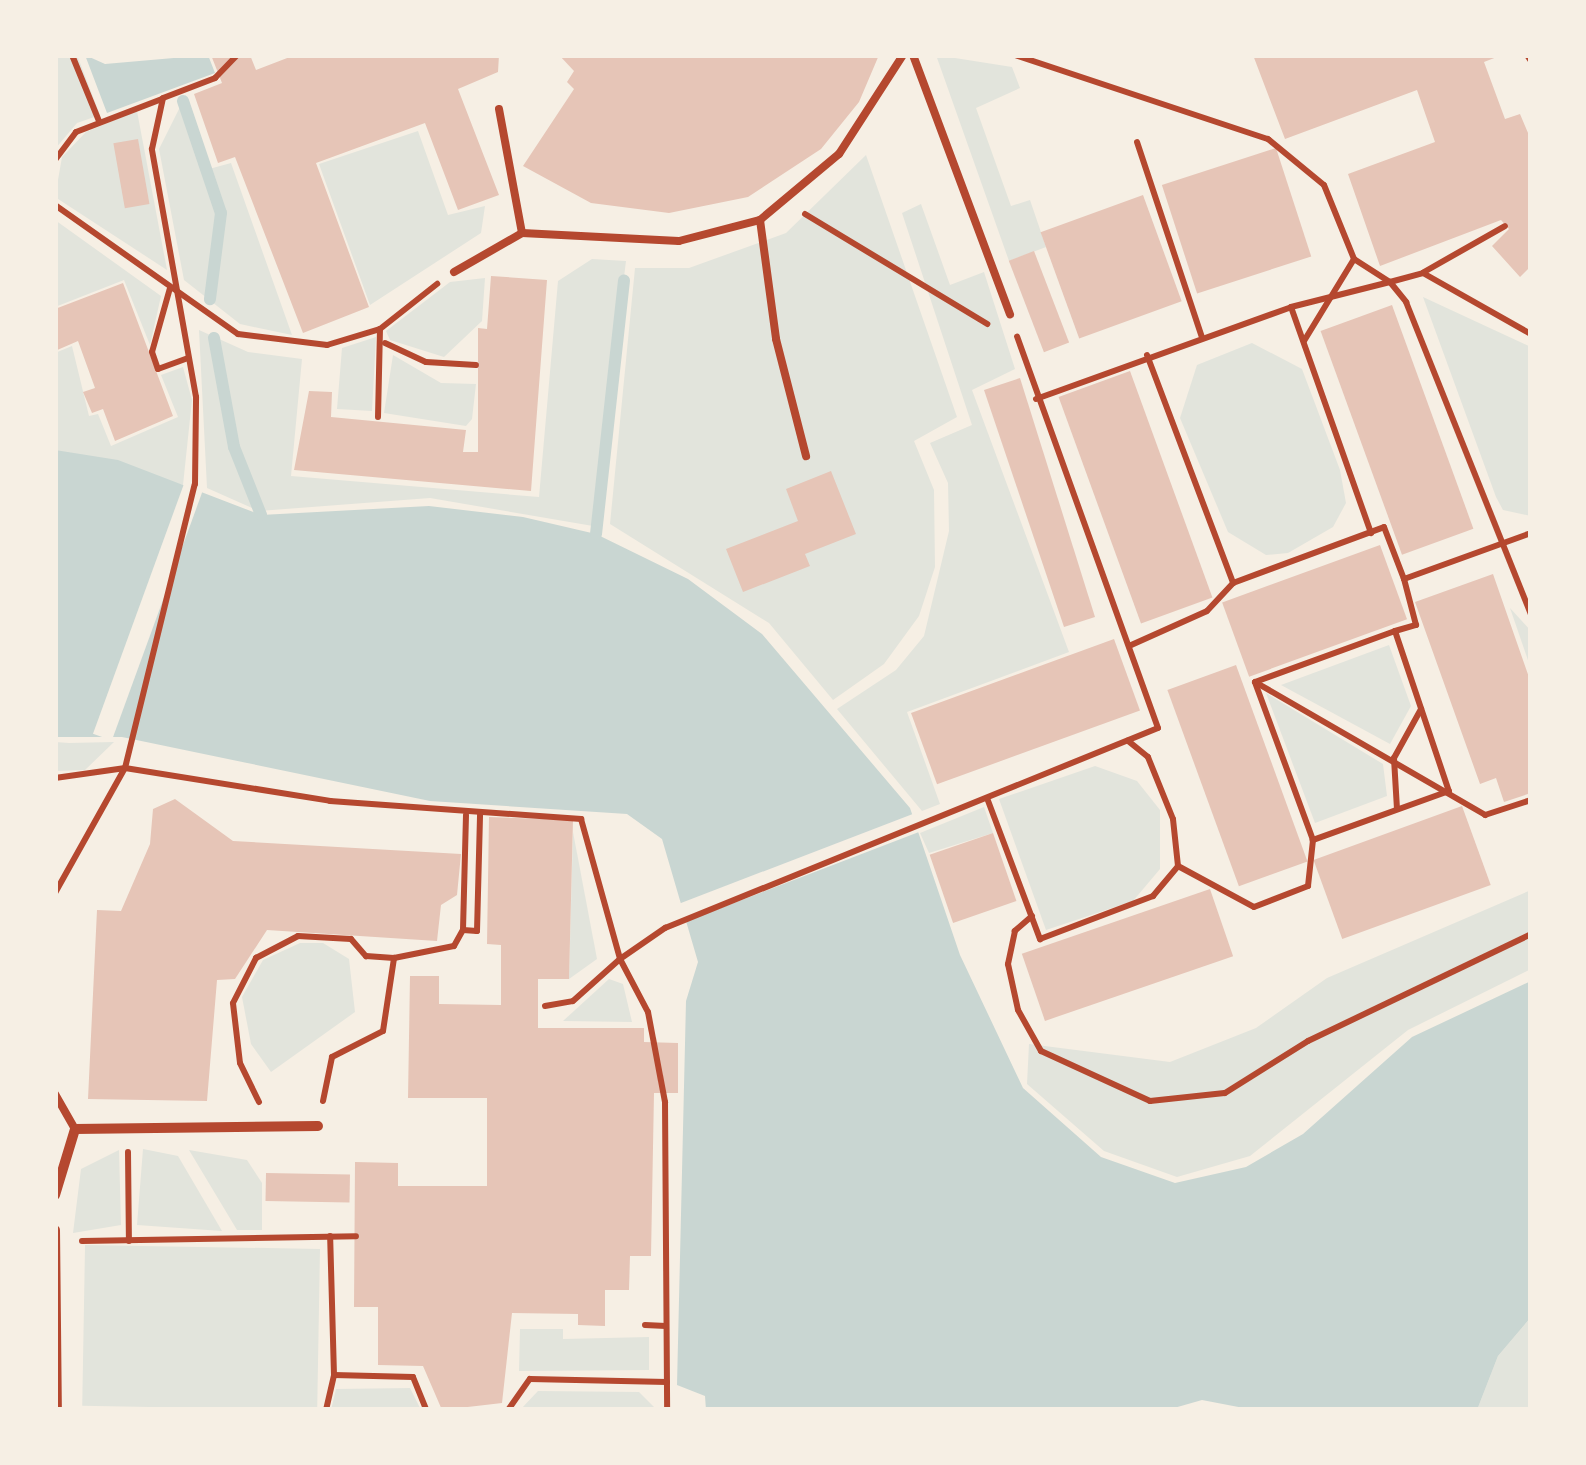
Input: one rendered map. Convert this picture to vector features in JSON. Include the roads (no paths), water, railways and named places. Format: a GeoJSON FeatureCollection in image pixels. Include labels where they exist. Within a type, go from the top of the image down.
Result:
{"type":"FeatureCollection","features":[{"type":"Feature","properties":{"kind":"street"},"geometry":{"type":"LineString","coordinates":[[55,1195],[76,1129],[318,1126]]}},
{"type":"Feature","properties":{"kind":"street"},"geometry":{"type":"LineString","coordinates":[[55,1230],[57,1410]]}},
{"type":"Feature","properties":{"kind":"lane"},"geometry":{"type":"LineString","coordinates":[[454,272],[522,232],[678,241],[760,220],[840,154],[904,55]]}},
{"type":"Feature","properties":{"kind":"lane"},"geometry":{"type":"LineString","coordinates":[[912,55],[1010,314]]}},
{"type":"Feature","properties":{"kind":"lane"},"geometry":{"type":"LineString","coordinates":[[498,109],[522,232]]}},
{"type":"Feature","properties":{"kind":"lane"},"geometry":{"type":"LineString","coordinates":[[760,220],[776,338],[806,456]]}},
{"type":"Feature","properties":{"kind":"lane"},"geometry":{"type":"LineString","coordinates":[[55,1094],[76,1129]]}},
{"type":"Feature","properties":{"kind":"waterway"},"geometry":{"type":"LineString","coordinates":[[183,101],[221,213],[210,299]]}},
{"type":"Feature","properties":{"kind":"waterway"},"geometry":{"type":"LineString","coordinates":[[596,534],[624,281]]}},
{"type":"Feature","properties":{"kind":"waterway"},"geometry":{"type":"LineString","coordinates":[[214,338],[234,447],[261,515]]}}]}
